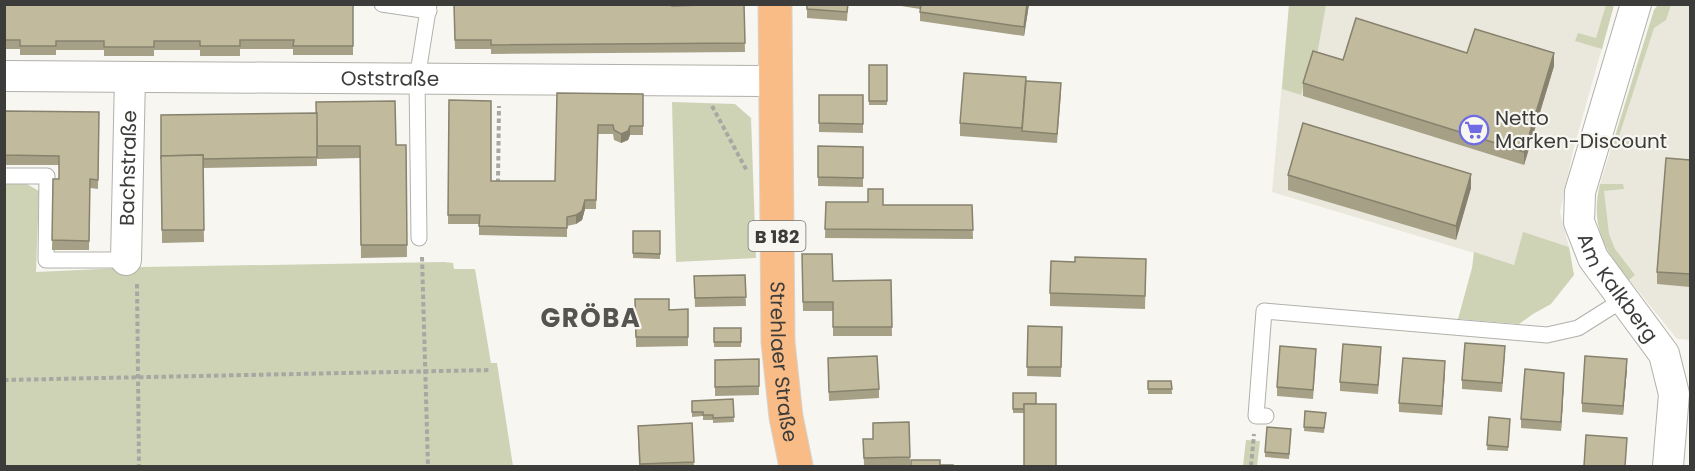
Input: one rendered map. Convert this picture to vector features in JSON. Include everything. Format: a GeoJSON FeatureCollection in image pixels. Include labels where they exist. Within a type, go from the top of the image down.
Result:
{"type":"FeatureCollection","features":[{"type":"Feature","properties":{"kind":"main road","name":"Strehlaer Straße"},"geometry":{"type":"LineString","coordinates":[[775,4],[778,342],[786,417],[796,466]]}},
{"type":"Feature","properties":{"kind":"street","name":"Am Kalkberg"},"geometry":{"type":"LineString","coordinates":[[1636,4],[1580,192],[1579,222],[1593,258],[1664,354],[1674,394],[1668,466]]}},
{"type":"Feature","properties":{"kind":"street","name":"Oststraße"},"geometry":{"type":"LineString","coordinates":[[4,76],[774,81]]}},
{"type":"Feature","properties":{"kind":"street","name":"Bachstraße"},"geometry":{"type":"LineString","coordinates":[[126,260],[130,77]]}},
{"type":"Feature","properties":{"kind":"lane"},"geometry":{"type":"LineString","coordinates":[[382,4],[429,8],[417,79],[419,238]]}},
{"type":"Feature","properties":{"kind":"lane"},"geometry":{"type":"LineString","coordinates":[[4,176],[47,176],[46,260],[126,260]]}},
{"type":"Feature","properties":{"kind":"lane"},"geometry":{"type":"LineString","coordinates":[[1261,416],[1264,311],[1547,335],[1578,328],[1624,299]]}},
{"type":"Feature","properties":{"kind":"path"},"geometry":{"type":"LineString","coordinates":[[498,183],[499,80]]}},
{"type":"Feature","properties":{"kind":"path"},"geometry":{"type":"LineString","coordinates":[[699,81],[748,174],[776,175]]}},
{"type":"Feature","properties":{"kind":"path"},"geometry":{"type":"LineString","coordinates":[[419,238],[422,256],[428,466]]}},
{"type":"Feature","properties":{"kind":"path"},"geometry":{"type":"LineString","coordinates":[[126,260],[137,268],[140,466]]}},
{"type":"Feature","properties":{"kind":"path"},"geometry":{"type":"LineString","coordinates":[[4,380],[490,370]]}},
{"type":"Feature","properties":{"kind":"path"},"geometry":{"type":"LineString","coordinates":[[1251,466],[1261,416]]}},
{"type":"Feature","properties":{"kind":"shaded area"},"geometry":{"type":"Polygon","coordinates":[[[1289,5],[1614,5],[1573,151],[1560,212],[1569,247],[1523,233],[1514,265],[1272,192],[1289,5]]]}},
{"type":"Feature","properties":{"kind":"shaded area"},"geometry":{"type":"Polygon","coordinates":[[[1658,5],[1690,5],[1690,340],[1677,339],[1607,252],[1598,216],[1597,197],[1600,184],[1654,10],[1658,5]]]}},
{"type":"Feature","properties":{"kind":"green space"},"geometry":{"type":"Polygon","coordinates":[[[1289,5],[1326,5],[1316,60],[1311,59],[1301,95],[1282,89],[1289,5]]]}},
{"type":"Feature","properties":{"kind":"green space"},"geometry":{"type":"Polygon","coordinates":[[[1606,5],[1614,5],[1602,49],[1575,41],[1578,33],[1596,38],[1606,5]]]}},
{"type":"Feature","properties":{"kind":"green space"},"geometry":{"type":"Polygon","coordinates":[[[1658,5],[1671,5],[1666,20],[1654,28],[1619,136],[1634,141],[1633,146],[1627,149],[1613,143],[1654,10],[1658,5]]]}},
{"type":"Feature","properties":{"kind":"green space"},"geometry":{"type":"Polygon","coordinates":[[[672,102],[735,104],[751,118],[756,258],[676,262],[672,102]]]}},
{"type":"Feature","properties":{"kind":"green space"},"geometry":{"type":"Polygon","coordinates":[[[5,182],[25,183],[39,191],[36,272],[143,267],[444,262],[453,263],[454,269],[475,269],[491,363],[497,363],[513,466],[5,466],[5,182]]]}},
{"type":"Feature","properties":{"kind":"green space"},"geometry":{"type":"Polygon","coordinates":[[[1600,184],[1623,184],[1624,189],[1604,191],[1609,234],[1615,249],[1635,275],[1629,280],[1601,236],[1597,213],[1600,184]]]}},
{"type":"Feature","properties":{"kind":"green space"},"geometry":{"type":"Polygon","coordinates":[[[1523,232],[1569,247],[1574,275],[1551,304],[1519,324],[1458,319],[1474,252],[1514,265],[1523,232]]]}},
{"type":"Feature","properties":{"kind":"green space"},"geometry":{"type":"Polygon","coordinates":[[[1246,440],[1260,441],[1257,466],[1243,466],[1246,440]]]}},
{"type":"Feature","properties":{"kind":"building"},"geometry":{"type":"Polygon","coordinates":[[[4,4],[353,4],[353,46],[293,46],[294,40],[240,40],[240,46],[200,46],[200,41],[154,41],[154,47],[104,47],[104,41],[56,41],[56,46],[20,46],[20,40],[4,40],[4,4]]]}},
{"type":"Feature","properties":{"kind":"building"},"geometry":{"type":"Polygon","coordinates":[[[454,4],[672,4],[672,6],[744,4],[745,43],[491,45],[491,40],[455,40],[454,4]]]}},
{"type":"Feature","properties":{"kind":"building"},"geometry":{"type":"Polygon","coordinates":[[[807,4],[848,4],[847,12],[807,9],[807,4]]]}},
{"type":"Feature","properties":{"kind":"building"},"geometry":{"type":"Polygon","coordinates":[[[921,4],[1027,4],[1024,27],[920,12],[921,4]]]}},
{"type":"Feature","properties":{"kind":"building","name":"Netto Marken-Discount"},"geometry":{"type":"Polygon","coordinates":[[[1356,18],[1467,53],[1475,29],[1554,53],[1524,152],[1303,83],[1313,51],[1343,60],[1356,18]]]}},
{"type":"Feature","properties":{"kind":"building"},"geometry":{"type":"Polygon","coordinates":[[[869,65],[887,65],[887,101],[869,101],[869,65]]]}},
{"type":"Feature","properties":{"kind":"building"},"geometry":{"type":"Polygon","coordinates":[[[964,73],[1026,77],[1022,128],[960,123],[964,73]]]}},
{"type":"Feature","properties":{"kind":"building"},"geometry":{"type":"Polygon","coordinates":[[[1026,81],[1061,83],[1057,134],[1022,131],[1026,81]]]}},
{"type":"Feature","properties":{"kind":"building"},"geometry":{"type":"Polygon","coordinates":[[[557,93],[643,94],[643,126],[630,126],[628,131],[621,134],[614,130],[613,125],[598,125],[596,200],[585,200],[582,211],[567,217],[567,228],[479,226],[480,215],[448,215],[449,100],[491,101],[491,181],[555,181],[557,93]]]}},
{"type":"Feature","properties":{"kind":"building"},"geometry":{"type":"Polygon","coordinates":[[[819,95],[863,95],[863,124],[819,123],[819,95]]]}},
{"type":"Feature","properties":{"kind":"building"},"geometry":{"type":"Polygon","coordinates":[[[395,101],[396,145],[406,145],[407,245],[361,245],[360,146],[317,146],[316,102],[395,101]]]}},
{"type":"Feature","properties":{"kind":"building"},"geometry":{"type":"Polygon","coordinates":[[[4,111],[99,112],[98,180],[90,179],[89,241],[52,240],[53,179],[59,179],[59,156],[4,155],[4,111]]]}},
{"type":"Feature","properties":{"kind":"building"},"geometry":{"type":"Polygon","coordinates":[[[317,113],[317,157],[203,159],[203,155],[161,156],[161,115],[317,113]]]}},
{"type":"Feature","properties":{"kind":"building"},"geometry":{"type":"Polygon","coordinates":[[[1303,123],[1471,174],[1456,226],[1288,175],[1303,123]]]}},
{"type":"Feature","properties":{"kind":"building"},"geometry":{"type":"Polygon","coordinates":[[[818,146],[863,147],[863,178],[818,177],[818,146]]]}},
{"type":"Feature","properties":{"kind":"building"},"geometry":{"type":"Polygon","coordinates":[[[203,155],[204,230],[162,230],[161,156],[203,155]]]}},
{"type":"Feature","properties":{"kind":"building"},"geometry":{"type":"Polygon","coordinates":[[[1666,158],[1690,160],[1690,274],[1657,272],[1666,158]]]}},
{"type":"Feature","properties":{"kind":"building"},"geometry":{"type":"Polygon","coordinates":[[[868,189],[883,189],[883,205],[972,205],[973,230],[825,229],[826,202],[868,202],[868,189]]]}},
{"type":"Feature","properties":{"kind":"building"},"geometry":{"type":"Polygon","coordinates":[[[633,231],[660,231],[660,254],[633,253],[633,231]]]}},
{"type":"Feature","properties":{"kind":"building"},"geometry":{"type":"Polygon","coordinates":[[[802,254],[832,254],[833,281],[891,280],[892,327],[833,327],[833,302],[803,302],[802,254]]]}},
{"type":"Feature","properties":{"kind":"building"},"geometry":{"type":"Polygon","coordinates":[[[1075,257],[1146,259],[1145,296],[1050,293],[1051,261],[1075,262],[1075,257]]]}},
{"type":"Feature","properties":{"kind":"building"},"geometry":{"type":"Polygon","coordinates":[[[745,275],[746,297],[695,298],[694,276],[745,275]]]}},
{"type":"Feature","properties":{"kind":"building"},"geometry":{"type":"Polygon","coordinates":[[[635,299],[669,299],[669,310],[688,309],[688,337],[636,337],[635,299]]]}},
{"type":"Feature","properties":{"kind":"building"},"geometry":{"type":"Polygon","coordinates":[[[1028,326],[1062,327],[1061,367],[1027,367],[1028,326]]]}},
{"type":"Feature","properties":{"kind":"building"},"geometry":{"type":"Polygon","coordinates":[[[714,328],[741,328],[741,342],[714,342],[714,328]]]}},
{"type":"Feature","properties":{"kind":"building"},"geometry":{"type":"Polygon","coordinates":[[[1465,343],[1505,346],[1502,383],[1462,380],[1465,343]]]}},
{"type":"Feature","properties":{"kind":"building"},"geometry":{"type":"Polygon","coordinates":[[[1343,344],[1381,347],[1378,385],[1340,382],[1343,344]]]}},
{"type":"Feature","properties":{"kind":"building"},"geometry":{"type":"Polygon","coordinates":[[[1280,346],[1316,349],[1313,390],[1277,387],[1280,346]]]}},
{"type":"Feature","properties":{"kind":"building"},"geometry":{"type":"Polygon","coordinates":[[[877,356],[879,389],[829,392],[828,358],[877,356]]]}},
{"type":"Feature","properties":{"kind":"building"},"geometry":{"type":"Polygon","coordinates":[[[1585,356],[1627,359],[1623,406],[1582,403],[1585,356]]]}},
{"type":"Feature","properties":{"kind":"building"},"geometry":{"type":"Polygon","coordinates":[[[1403,358],[1445,361],[1442,406],[1399,403],[1403,358]]]}},
{"type":"Feature","properties":{"kind":"building"},"geometry":{"type":"Polygon","coordinates":[[[759,359],[759,386],[715,387],[715,360],[759,359]]]}},
{"type":"Feature","properties":{"kind":"building"},"geometry":{"type":"Polygon","coordinates":[[[1525,369],[1564,373],[1561,422],[1521,419],[1525,369]]]}},
{"type":"Feature","properties":{"kind":"building"},"geometry":{"type":"Polygon","coordinates":[[[1148,381],[1171,381],[1172,389],[1148,389],[1148,381]]]}},
{"type":"Feature","properties":{"kind":"building"},"geometry":{"type":"Polygon","coordinates":[[[1013,393],[1036,393],[1036,404],[1024,404],[1024,409],[1013,409],[1013,393]]]}},
{"type":"Feature","properties":{"kind":"building"},"geometry":{"type":"Polygon","coordinates":[[[733,399],[734,417],[713,418],[713,415],[703,415],[703,412],[692,412],[692,401],[733,399]]]}},
{"type":"Feature","properties":{"kind":"building"},"geometry":{"type":"Polygon","coordinates":[[[1024,404],[1056,404],[1056,466],[1024,466],[1024,404]]]}},
{"type":"Feature","properties":{"kind":"building"},"geometry":{"type":"Polygon","coordinates":[[[1305,411],[1326,413],[1324,428],[1304,427],[1305,411]]]}},
{"type":"Feature","properties":{"kind":"building"},"geometry":{"type":"Polygon","coordinates":[[[1489,417],[1510,419],[1508,447],[1487,445],[1489,417]]]}},
{"type":"Feature","properties":{"kind":"building"},"geometry":{"type":"Polygon","coordinates":[[[909,422],[910,457],[864,458],[863,439],[873,439],[873,423],[909,422]]]}},
{"type":"Feature","properties":{"kind":"building"},"geometry":{"type":"Polygon","coordinates":[[[692,423],[694,462],[640,464],[638,426],[692,423]]]}},
{"type":"Feature","properties":{"kind":"building"},"geometry":{"type":"Polygon","coordinates":[[[1267,427],[1291,429],[1289,454],[1265,452],[1267,427]]]}},
{"type":"Feature","properties":{"kind":"building"},"geometry":{"type":"Polygon","coordinates":[[[1586,435],[1627,438],[1625,466],[1584,466],[1586,435]]]}},
{"type":"Feature","properties":{"kind":"building"},"geometry":{"type":"Polygon","coordinates":[[[911,460],[940,460],[940,465],[953,465],[953,466],[911,466],[911,460]]]}},
{"type":"Feature","properties":{"kind":"place","name":"Netto Marken-Discount"},"geometry":{"type":"Point","coordinates":[1474,130]}},
{"type":"Feature","properties":{"kind":"district","name":"GRÖBA"},"geometry":{"type":"Point","coordinates":[591,318]}}]}
